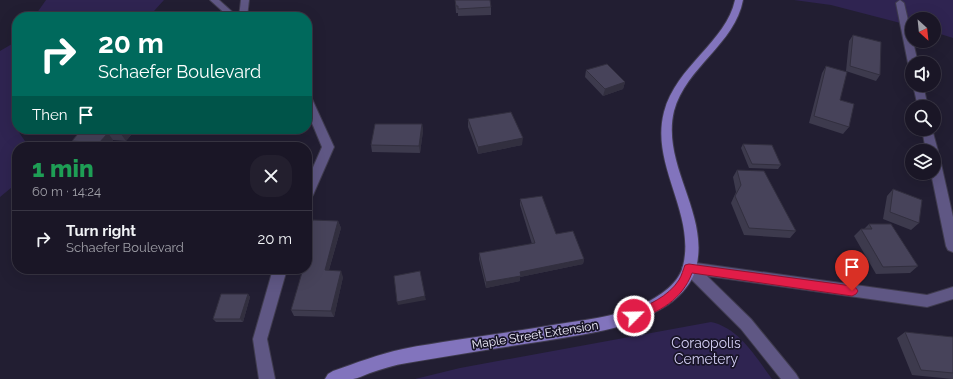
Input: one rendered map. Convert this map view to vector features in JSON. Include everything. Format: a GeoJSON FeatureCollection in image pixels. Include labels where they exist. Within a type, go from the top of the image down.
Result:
{"type":"FeatureCollection","features":[{"type":"Feature","properties":{"kind":"street"},"geometry":{"type":"LineString","coordinates":[[214,0],[228,12]]}},
{"type":"Feature","properties":{"kind":"street"},"geometry":{"type":"LineString","coordinates":[[244,12],[245,0]]}},
{"type":"Feature","properties":{"kind":"street","name":"Maple Street Extension"},"geometry":{"type":"LineString","coordinates":[[333,379],[368,366],[404,356],[604,324],[634,316],[657,306],[672,295],[684,282],[689,268],[692,250],[691,230],[671,164],[667,137],[668,113],[673,99],[681,85],[727,26],[734,15],[739,0]]}},
{"type":"Feature","properties":{"kind":"street"},"geometry":{"type":"LineString","coordinates":[[900,3],[911,56]]}},
{"type":"Feature","properties":{"kind":"street"},"geometry":{"type":"LineString","coordinates":[[312,111],[328,147],[312,184]]}},
{"type":"Feature","properties":{"kind":"street"},"geometry":{"type":"LineString","coordinates":[[939,180],[953,246]]}},
{"type":"Feature","properties":{"kind":"street"},"geometry":{"type":"LineString","coordinates":[[689,268],[927,301],[953,292]]}},
{"type":"Feature","properties":{"kind":"street"},"geometry":{"type":"LineString","coordinates":[[689,268],[746,324],[791,379]]}},
{"type":"Feature","properties":{"kind":"street"},"geometry":{"type":"LineString","coordinates":[[267,379],[260,339],[279,274]]}},
{"type":"Feature","properties":{"kind":"green space"},"geometry":{"type":"Polygon","coordinates":[[[46,0],[164,0],[152,12],[38,12],[46,0]]]}},
{"type":"Feature","properties":{"kind":"green space"},"geometry":{"type":"Polygon","coordinates":[[[794,0],[953,0],[953,38],[941,34],[941,12],[905,12],[905,24],[831,5],[794,0]]]}},
{"type":"Feature","properties":{"kind":"green space"},"geometry":{"type":"Polygon","coordinates":[[[12,44],[12,134],[20,134],[26,142],[12,142],[12,187],[0,197],[0,51],[12,44]]]}},
{"type":"Feature","properties":{"kind":"green space","name":"Coraopolis Cemetery"},"geometry":{"type":"Polygon","coordinates":[[[711,322],[730,330],[746,344],[772,379],[415,379],[460,368],[711,322]]]}},
{"type":"Feature","properties":{"kind":"building"},"geometry":{"type":"Polygon","coordinates":[[[455,0],[490,0],[491,7],[458,9],[455,0]]]}},
{"type":"Feature","properties":{"kind":"building"},"geometry":{"type":"Polygon","coordinates":[[[853,35],[881,42],[880,75],[850,66],[853,35]]]}},
{"type":"Feature","properties":{"kind":"building"},"geometry":{"type":"Polygon","coordinates":[[[607,64],[625,82],[605,89],[586,70],[607,64]]]}},
{"type":"Feature","properties":{"kind":"building"},"geometry":{"type":"Polygon","coordinates":[[[826,66],[847,72],[840,100],[854,104],[849,127],[814,116],[826,66]]]}},
{"type":"Feature","properties":{"kind":"building"},"geometry":{"type":"Polygon","coordinates":[[[511,112],[523,138],[478,147],[468,119],[511,112]]]}},
{"type":"Feature","properties":{"kind":"building"},"geometry":{"type":"Polygon","coordinates":[[[375,124],[422,124],[419,146],[371,145],[375,124]]]}},
{"type":"Feature","properties":{"kind":"building"},"geometry":{"type":"Polygon","coordinates":[[[78,134],[107,134],[100,142],[72,141],[78,134]]]}},
{"type":"Feature","properties":{"kind":"building"},"geometry":{"type":"Polygon","coordinates":[[[743,144],[772,145],[781,165],[752,164],[743,144]]]}},
{"type":"Feature","properties":{"kind":"building"},"geometry":{"type":"Polygon","coordinates":[[[737,170],[764,171],[796,231],[749,228],[735,196],[741,185],[737,170]]]}},
{"type":"Feature","properties":{"kind":"building"},"geometry":{"type":"Polygon","coordinates":[[[893,189],[922,200],[919,223],[890,212],[893,189]]]}},
{"type":"Feature","properties":{"kind":"building"},"geometry":{"type":"Polygon","coordinates":[[[542,196],[556,234],[573,231],[584,259],[520,272],[521,276],[486,282],[479,253],[535,243],[520,199],[542,196]]]}},
{"type":"Feature","properties":{"kind":"building"},"geometry":{"type":"Polygon","coordinates":[[[313,220],[338,221],[325,270],[341,271],[331,311],[291,310],[302,274],[312,274],[313,220]]]}},
{"type":"Feature","properties":{"kind":"building"},"geometry":{"type":"Polygon","coordinates":[[[869,224],[891,224],[918,266],[883,267],[861,229],[872,229],[869,224]]]}},
{"type":"Feature","properties":{"kind":"building"},"geometry":{"type":"Polygon","coordinates":[[[420,271],[425,296],[397,302],[394,276],[420,271]]]}},
{"type":"Feature","properties":{"kind":"building"},"geometry":{"type":"Polygon","coordinates":[[[221,294],[248,294],[240,319],[213,319],[221,294]]]}},
{"type":"Feature","properties":{"kind":"building"},"geometry":{"type":"Polygon","coordinates":[[[905,332],[953,337],[953,373],[921,370],[905,332]]]}},
{"type":"Feature","properties":{"kind":"route"},"geometry":{"type":"LineString","coordinates":[[634,316],[657,306],[672,295],[684,282],[689,268],[852,291]]}}]}
